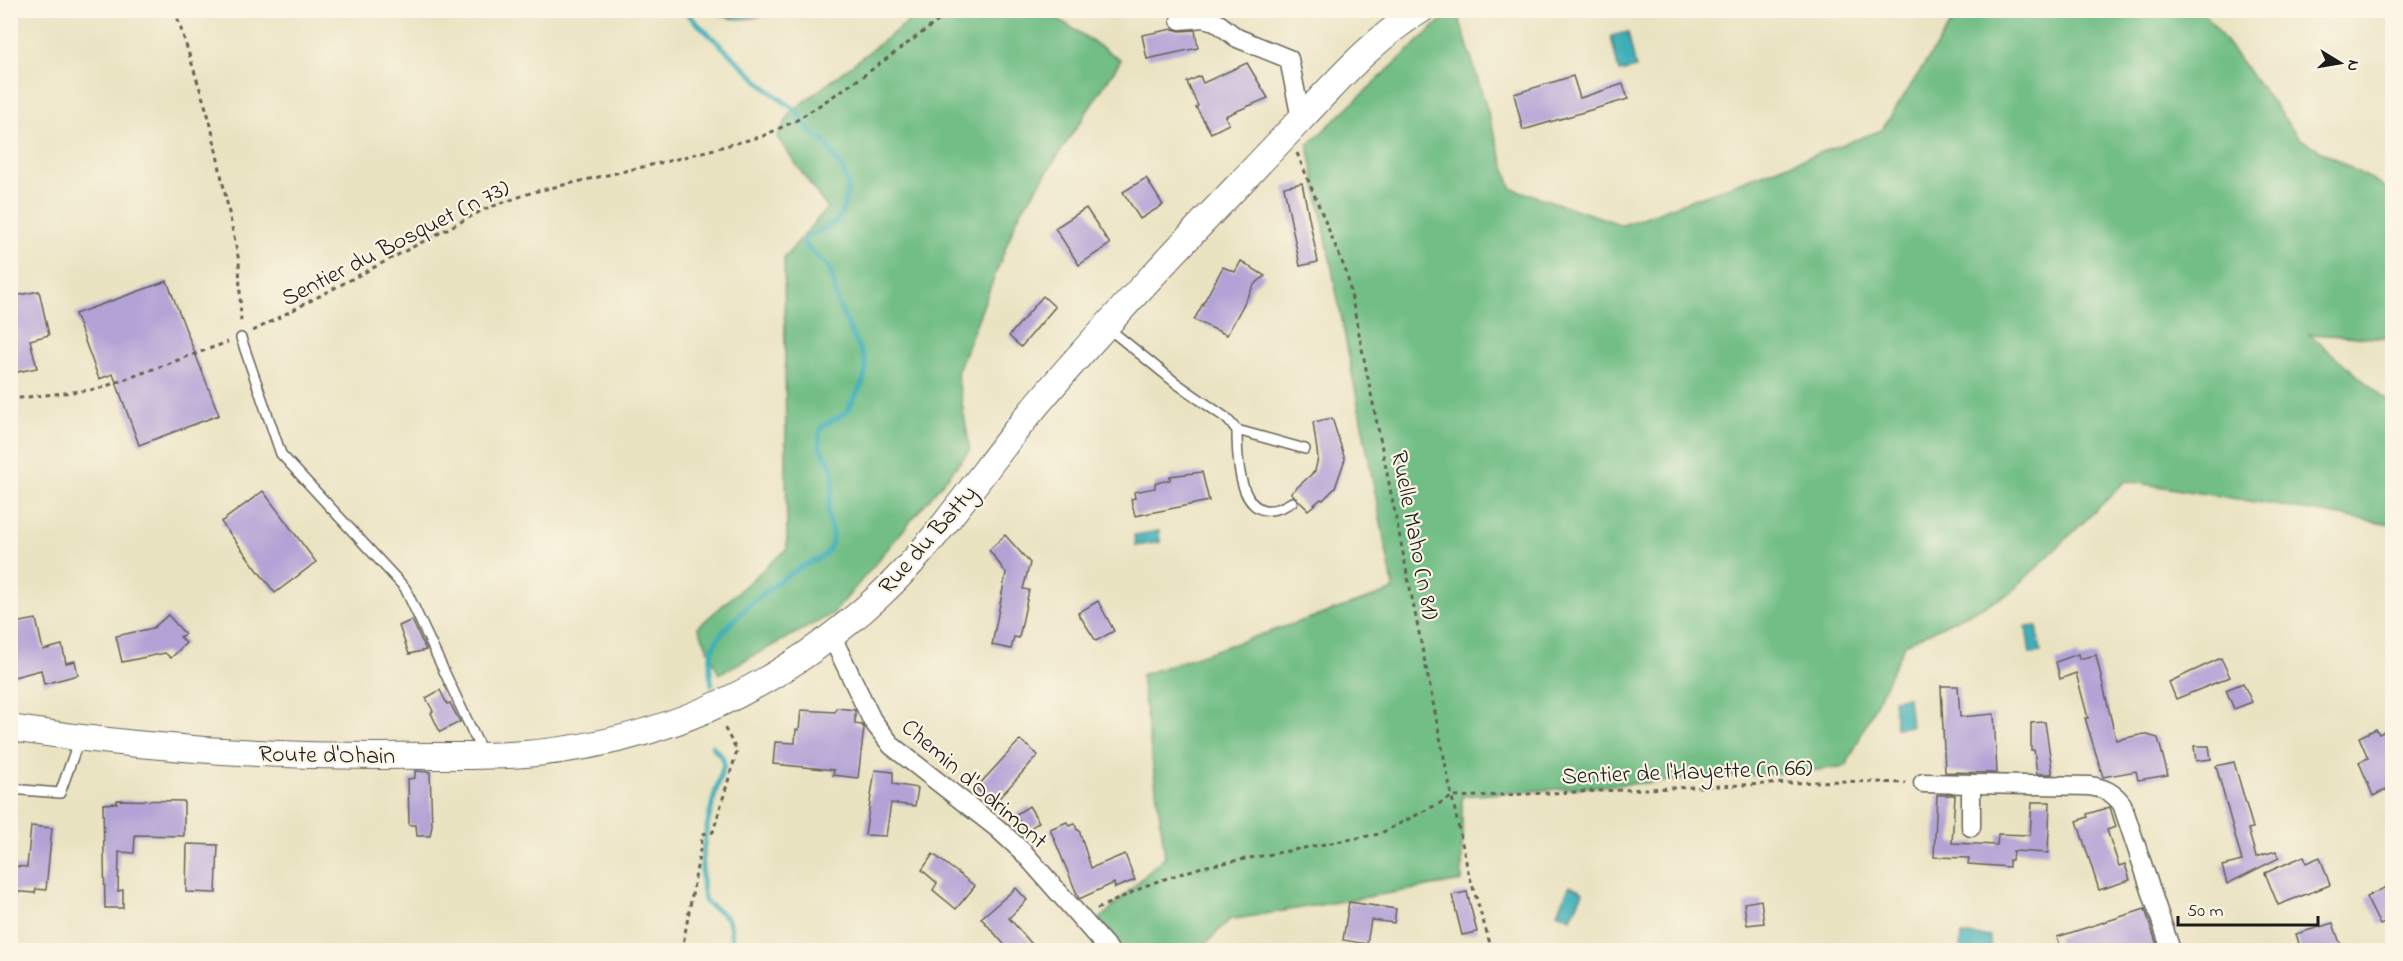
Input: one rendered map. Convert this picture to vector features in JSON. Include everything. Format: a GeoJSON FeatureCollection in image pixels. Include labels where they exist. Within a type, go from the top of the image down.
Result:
{"type":"FeatureCollection","features":[{"type":"Feature","properties":{"kind":"main road","name":"Rue du Batty"},"geometry":{"type":"LineString","coordinates":[[643,733],[714,707],[771,678],[832,637],[911,564],[1021,424],[1106,327],[1363,56],[1415,13]]}},
{"type":"Feature","properties":{"kind":"main road","name":"Route d'Ohain"},"geometry":{"type":"LineString","coordinates":[[10,728],[152,747],[229,753],[328,756],[483,755],[536,752],[643,733]]}},
{"type":"Feature","properties":{"kind":"street"},"geometry":{"type":"LineString","coordinates":[[1180,20],[1204,18],[1215,21],[1237,38],[1289,59],[1295,126]]}},
{"type":"Feature","properties":{"kind":"street","name":"Chemin d'Odrimont"},"geometry":{"type":"LineString","coordinates":[[832,637],[872,720],[892,746],[997,828],[1024,853],[1109,951]]}},
{"type":"Feature","properties":{"kind":"street"},"geometry":{"type":"LineString","coordinates":[[1923,783],[2088,786],[2106,789],[2122,804],[2171,951]]}},
{"type":"Feature","properties":{"kind":"street"},"geometry":{"type":"LineString","coordinates":[[1971,784],[1971,827]]}},
{"type":"Feature","properties":{"kind":"lane"},"geometry":{"type":"LineString","coordinates":[[1106,327],[1176,383],[1226,418],[1238,430],[1305,449]]}},
{"type":"Feature","properties":{"kind":"lane"},"geometry":{"type":"LineString","coordinates":[[241,338],[281,454],[405,588],[483,755]]}},
{"type":"Feature","properties":{"kind":"lane"},"geometry":{"type":"LineString","coordinates":[[1238,430],[1238,464],[1241,482],[1248,499],[1258,509],[1268,511],[1278,511],[1292,502]]}},
{"type":"Feature","properties":{"kind":"lane"},"geometry":{"type":"LineString","coordinates":[[10,789],[60,793],[80,738]]}},
{"type":"Feature","properties":{"kind":"path"},"geometry":{"type":"LineString","coordinates":[[175,10],[210,121],[239,261],[241,338]]}},
{"type":"Feature","properties":{"kind":"path","name":"Sentier du Bosquet (n 73)"},"geometry":{"type":"LineString","coordinates":[[10,396],[20,398],[98,389],[241,338],[485,209],[533,192],[673,160],[763,135],[797,120],[859,79],[953,10]]}},
{"type":"Feature","properties":{"kind":"path","name":"Ruelle Maho (n 81)"},"geometry":{"type":"LineString","coordinates":[[1295,126],[1347,274],[1452,797],[1468,871],[1492,951]]}},
{"type":"Feature","properties":{"kind":"path"},"geometry":{"type":"LineString","coordinates":[[682,951],[705,833],[713,832],[737,751],[714,707]]}},
{"type":"Feature","properties":{"kind":"path","name":"Sentier de l'Hayette (n 66)"},"geometry":{"type":"LineString","coordinates":[[1452,797],[1841,781],[1923,783]]}},
{"type":"Feature","properties":{"kind":"path"},"geometry":{"type":"LineString","coordinates":[[1079,918],[1152,883],[1202,867],[1379,834],[1452,797]]}},
{"type":"Feature","properties":{"kind":"green space"},"geometry":{"type":"Polygon","coordinates":[[[923,10],[1046,11],[1121,60],[1018,216],[957,373],[970,450],[834,613],[719,674],[698,627],[787,549],[784,258],[827,208],[777,137],[791,112],[923,10]]]}},
{"type":"Feature","properties":{"kind":"green space"},"geometry":{"type":"Polygon","coordinates":[[[1451,11],[1457,11],[1511,188],[1623,225],[1882,130],[1959,11],[2203,11],[2299,138],[2392,192],[2392,339],[2309,334],[2392,405],[2392,524],[2126,481],[2009,594],[1905,644],[1846,766],[1810,771],[1462,796],[1462,881],[1229,920],[1200,950],[1127,950],[1098,921],[1165,856],[1141,675],[1394,590],[1308,145],[1451,11]]]}},
{"type":"Feature","properties":{"kind":"water"},"geometry":{"type":"Polygon","coordinates":[[[712,11],[783,11],[738,19],[712,11]]]}},
{"type":"Feature","properties":{"kind":"water"},"geometry":{"type":"Polygon","coordinates":[[[1628,32],[1636,68],[1619,72],[1611,36],[1628,32]]]}},
{"type":"Feature","properties":{"kind":"water"},"geometry":{"type":"Polygon","coordinates":[[[1159,531],[1160,542],[1136,546],[1134,535],[1159,531]]]}},
{"type":"Feature","properties":{"kind":"water"},"geometry":{"type":"Polygon","coordinates":[[[2037,626],[2041,652],[2030,654],[2026,627],[2037,626]]]}},
{"type":"Feature","properties":{"kind":"water"},"geometry":{"type":"Polygon","coordinates":[[[1908,697],[1911,726],[1896,728],[1893,699],[1908,697]]]}},
{"type":"Feature","properties":{"kind":"water"},"geometry":{"type":"Polygon","coordinates":[[[1570,885],[1583,892],[1571,918],[1557,912],[1570,885]]]}},
{"type":"Feature","properties":{"kind":"water"},"geometry":{"type":"Polygon","coordinates":[[[1961,935],[1990,936],[1990,950],[1960,950],[1961,935]]]}},
{"type":"Feature","properties":{"kind":"building"},"geometry":{"type":"Polygon","coordinates":[[[1173,29],[1195,30],[1198,48],[1147,59],[1142,35],[1173,29]]]}},
{"type":"Feature","properties":{"kind":"building"},"geometry":{"type":"Polygon","coordinates":[[[1247,63],[1268,98],[1225,116],[1229,124],[1211,133],[1196,107],[1198,106],[1187,82],[1200,76],[1203,83],[1247,63]]]}},
{"type":"Feature","properties":{"kind":"building"},"geometry":{"type":"Polygon","coordinates":[[[1573,76],[1580,98],[1623,84],[1628,99],[1523,130],[1514,94],[1573,76]]]}},
{"type":"Feature","properties":{"kind":"building"},"geometry":{"type":"Polygon","coordinates":[[[1146,178],[1163,205],[1140,219],[1123,192],[1146,178]]]}},
{"type":"Feature","properties":{"kind":"building"},"geometry":{"type":"Polygon","coordinates":[[[1302,183],[1318,262],[1300,266],[1284,187],[1302,183]]]}},
{"type":"Feature","properties":{"kind":"building"},"geometry":{"type":"Polygon","coordinates":[[[1086,208],[1110,244],[1079,265],[1055,228],[1086,208]]]}},
{"type":"Feature","properties":{"kind":"building"},"geometry":{"type":"Polygon","coordinates":[[[1241,261],[1265,276],[1254,285],[1227,335],[1194,320],[1223,267],[1235,272],[1241,261]]]}},
{"type":"Feature","properties":{"kind":"building"},"geometry":{"type":"Polygon","coordinates":[[[167,281],[219,415],[139,445],[113,374],[99,379],[75,314],[167,281]]]}},
{"type":"Feature","properties":{"kind":"building"},"geometry":{"type":"Polygon","coordinates":[[[39,291],[49,335],[30,340],[37,368],[17,372],[10,341],[10,297],[39,291]]]}},
{"type":"Feature","properties":{"kind":"building"},"geometry":{"type":"Polygon","coordinates":[[[1043,296],[1055,307],[1021,347],[1009,336],[1043,296]]]}},
{"type":"Feature","properties":{"kind":"building"},"geometry":{"type":"Polygon","coordinates":[[[1332,418],[1345,459],[1335,488],[1308,510],[1291,493],[1315,471],[1318,458],[1313,422],[1332,418]]]}},
{"type":"Feature","properties":{"kind":"building"},"geometry":{"type":"Polygon","coordinates":[[[1202,472],[1209,501],[1135,516],[1131,499],[1135,498],[1134,492],[1155,488],[1155,483],[1170,480],[1170,476],[1202,472]]]}},
{"type":"Feature","properties":{"kind":"building"},"geometry":{"type":"Polygon","coordinates":[[[263,491],[316,562],[275,593],[221,522],[263,491]]]}},
{"type":"Feature","properties":{"kind":"building"},"geometry":{"type":"Polygon","coordinates":[[[1005,535],[1030,563],[1023,589],[1029,590],[1019,638],[1014,637],[1011,649],[992,645],[1006,573],[989,550],[1005,535]]]}},
{"type":"Feature","properties":{"kind":"building"},"geometry":{"type":"Polygon","coordinates":[[[1098,601],[1114,631],[1096,641],[1078,613],[1098,601]]]}},
{"type":"Feature","properties":{"kind":"building"},"geometry":{"type":"Polygon","coordinates":[[[168,615],[185,634],[180,637],[186,643],[171,658],[165,653],[122,662],[116,636],[153,628],[168,615]]]}},
{"type":"Feature","properties":{"kind":"building"},"geometry":{"type":"Polygon","coordinates":[[[36,619],[43,650],[62,645],[66,663],[75,661],[78,675],[44,684],[41,670],[10,678],[10,644],[16,643],[14,623],[36,619]]]}},
{"type":"Feature","properties":{"kind":"building"},"geometry":{"type":"Polygon","coordinates":[[[412,620],[426,650],[409,654],[399,626],[412,620]]]}},
{"type":"Feature","properties":{"kind":"building"},"geometry":{"type":"Polygon","coordinates":[[[2078,654],[2079,659],[2096,655],[2116,740],[2144,734],[2158,738],[2168,775],[2138,780],[2136,771],[2103,777],[2085,718],[2088,718],[2076,673],[2060,679],[2056,662],[2078,654]]]}},
{"type":"Feature","properties":{"kind":"building"},"geometry":{"type":"Polygon","coordinates":[[[2221,658],[2230,677],[2176,699],[2169,682],[2221,658]]]}},
{"type":"Feature","properties":{"kind":"building"},"geometry":{"type":"Polygon","coordinates":[[[2243,683],[2252,702],[2234,709],[2226,690],[2243,683]]]}},
{"type":"Feature","properties":{"kind":"building"},"geometry":{"type":"Polygon","coordinates":[[[1941,686],[1958,686],[1960,717],[1994,714],[1997,773],[1945,772],[1941,686]]]}},
{"type":"Feature","properties":{"kind":"building"},"geometry":{"type":"Polygon","coordinates":[[[440,690],[460,722],[440,732],[426,698],[440,690]]]}},
{"type":"Feature","properties":{"kind":"building"},"geometry":{"type":"Polygon","coordinates":[[[836,708],[855,710],[855,724],[862,725],[864,728],[858,778],[833,775],[834,770],[773,764],[775,742],[795,743],[801,710],[835,712],[836,708]]]}},
{"type":"Feature","properties":{"kind":"building"},"geometry":{"type":"Polygon","coordinates":[[[2045,722],[2052,774],[2037,774],[2034,750],[2031,750],[2031,723],[2045,722]]]}},
{"type":"Feature","properties":{"kind":"building"},"geometry":{"type":"Polygon","coordinates":[[[2392,728],[2392,787],[2373,796],[2359,762],[2368,758],[2359,737],[2376,729],[2379,734],[2392,728]]]}},
{"type":"Feature","properties":{"kind":"building"},"geometry":{"type":"Polygon","coordinates":[[[1020,740],[1038,755],[994,804],[976,788],[1020,740]]]}},
{"type":"Feature","properties":{"kind":"building"},"geometry":{"type":"Polygon","coordinates":[[[2194,746],[2209,746],[2211,759],[2196,761],[2194,746]]]}},
{"type":"Feature","properties":{"kind":"building"},"geometry":{"type":"Polygon","coordinates":[[[2234,762],[2253,828],[2248,829],[2256,857],[2276,851],[2279,858],[2227,884],[2222,866],[2242,861],[2216,766],[2234,762]]]}},
{"type":"Feature","properties":{"kind":"building"},"geometry":{"type":"Polygon","coordinates":[[[875,770],[893,772],[893,784],[918,788],[915,806],[891,803],[886,836],[865,835],[875,770]]]}},
{"type":"Feature","properties":{"kind":"building"},"geometry":{"type":"Polygon","coordinates":[[[415,771],[430,772],[432,825],[430,836],[417,836],[416,825],[409,825],[408,779],[415,778],[415,771]]]}},
{"type":"Feature","properties":{"kind":"building"},"geometry":{"type":"Polygon","coordinates":[[[1937,795],[1955,795],[1952,843],[1997,845],[1998,834],[2030,835],[2032,802],[2050,802],[2048,853],[2013,851],[2009,867],[1968,864],[1969,858],[1934,857],[1937,795]]]}},
{"type":"Feature","properties":{"kind":"building"},"geometry":{"type":"Polygon","coordinates":[[[117,800],[184,801],[184,836],[135,835],[134,853],[119,852],[118,891],[123,890],[123,908],[105,908],[103,804],[117,803],[117,800]]]}},
{"type":"Feature","properties":{"kind":"building"},"geometry":{"type":"Polygon","coordinates":[[[1029,806],[1039,822],[1026,831],[1015,815],[1029,806]]]}},
{"type":"Feature","properties":{"kind":"building"},"geometry":{"type":"Polygon","coordinates":[[[2110,807],[2116,827],[2107,830],[2119,866],[2125,864],[2130,880],[2099,890],[2077,821],[2088,817],[2087,814],[2110,807]]]}},
{"type":"Feature","properties":{"kind":"building"},"geometry":{"type":"Polygon","coordinates":[[[1067,822],[1069,826],[1075,824],[1079,830],[1091,868],[1125,854],[1135,880],[1115,888],[1114,883],[1079,899],[1050,829],[1067,822]]]}},
{"type":"Feature","properties":{"kind":"building"},"geometry":{"type":"Polygon","coordinates":[[[31,826],[52,828],[46,890],[36,889],[35,893],[10,891],[10,866],[27,867],[31,826]]]}},
{"type":"Feature","properties":{"kind":"building"},"geometry":{"type":"Polygon","coordinates":[[[187,844],[218,845],[216,893],[186,892],[187,844]]]}},
{"type":"Feature","properties":{"kind":"building"},"geometry":{"type":"Polygon","coordinates":[[[933,854],[975,886],[956,909],[933,890],[937,883],[922,870],[933,854]]]}},
{"type":"Feature","properties":{"kind":"building"},"geometry":{"type":"Polygon","coordinates":[[[2304,856],[2306,863],[2320,857],[2330,885],[2278,905],[2265,873],[2304,856]]]}},
{"type":"Feature","properties":{"kind":"building"},"geometry":{"type":"Polygon","coordinates":[[[2392,884],[2392,920],[2380,925],[2366,897],[2392,884]]]}},
{"type":"Feature","properties":{"kind":"building"},"geometry":{"type":"Polygon","coordinates":[[[1016,888],[1027,900],[1009,918],[1038,951],[1010,951],[981,918],[1016,888]]]}},
{"type":"Feature","properties":{"kind":"building"},"geometry":{"type":"Polygon","coordinates":[[[1467,892],[1477,932],[1462,935],[1452,895],[1467,892]]]}},
{"type":"Feature","properties":{"kind":"building"},"geometry":{"type":"Polygon","coordinates":[[[1761,900],[1764,923],[1747,925],[1744,903],[1761,900]]]}},
{"type":"Feature","properties":{"kind":"building"},"geometry":{"type":"Polygon","coordinates":[[[1349,902],[1396,909],[1394,923],[1371,920],[1367,944],[1343,940],[1349,902]]]}},
{"type":"Feature","properties":{"kind":"building"},"geometry":{"type":"Polygon","coordinates":[[[2145,909],[2159,951],[2062,951],[2057,937],[2145,909]]]}},
{"type":"Feature","properties":{"kind":"building"},"geometry":{"type":"Polygon","coordinates":[[[2333,923],[2341,946],[2322,951],[2301,950],[2296,934],[2333,923]]]}},
{"type":"Feature","properties":{"kind":"waterway"},"geometry":{"type":"LineString","coordinates":[[683,10],[765,87],[796,111],[811,133],[823,140],[844,171],[848,188],[842,213],[835,223],[805,238],[804,244],[830,269],[838,304],[864,358],[866,369],[863,382],[846,413],[822,426],[820,435],[820,447],[831,465],[834,476],[828,508],[832,536],[830,546],[821,557],[799,568],[765,592],[730,624],[715,644],[711,654],[712,685]]}},
{"type":"Feature","properties":{"kind":"waterway"},"geometry":{"type":"LineString","coordinates":[[712,746],[722,757],[724,765],[706,833],[702,886],[705,902],[728,920],[732,950]]}}]}
